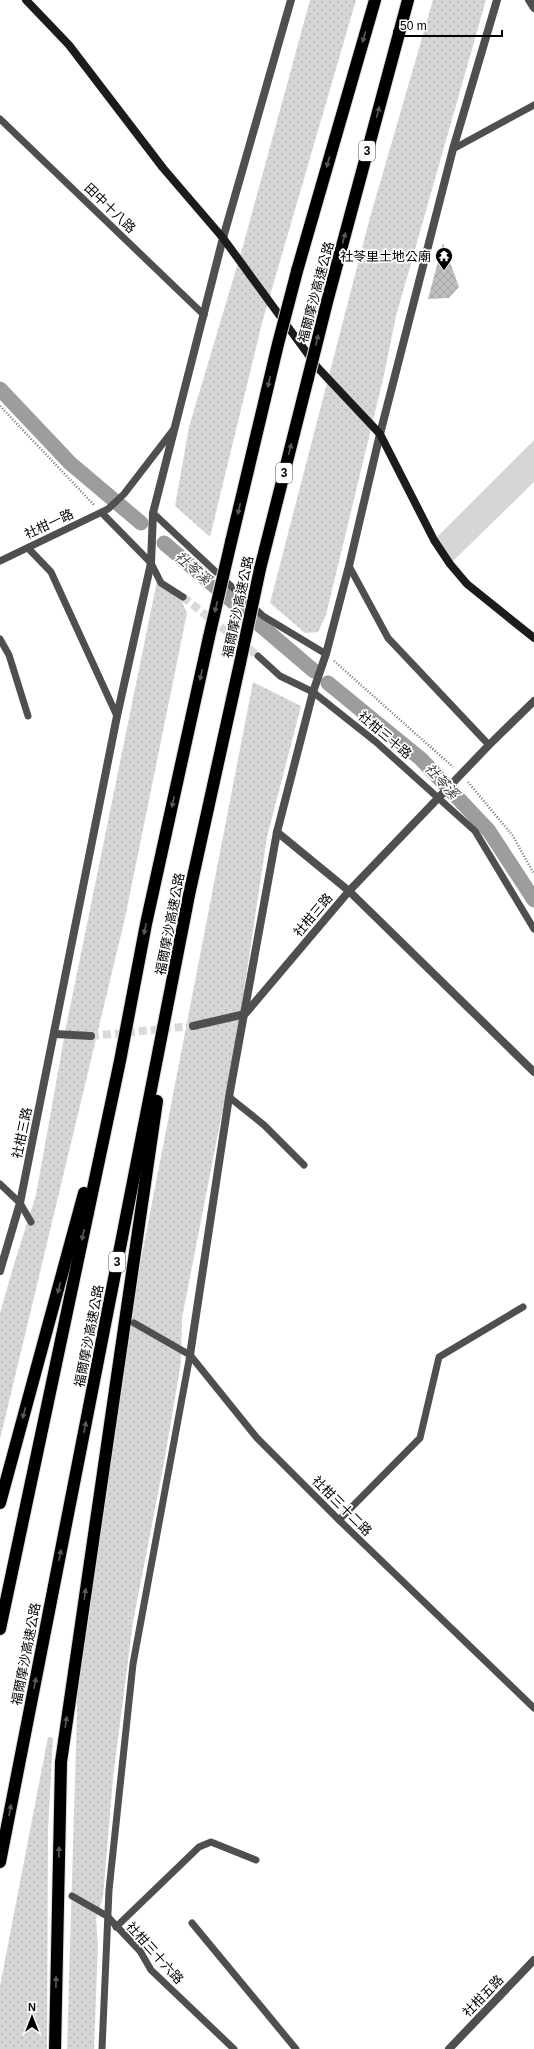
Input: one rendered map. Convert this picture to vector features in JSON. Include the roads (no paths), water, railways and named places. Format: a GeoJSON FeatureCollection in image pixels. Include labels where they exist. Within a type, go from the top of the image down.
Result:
{"type":"FeatureCollection","features":[{"type":"Feature","properties":{"kind":"highway","name":"福爾摩沙高速公路"},"geometry":{"type":"LineString","coordinates":[[0,1629],[120,1061],[146,924],[209,637],[278,344],[297,271],[375,0]]}},
{"type":"Feature","properties":{"kind":"highway","name":"福爾摩沙高速公路"},"geometry":{"type":"LineString","coordinates":[[0,1862],[179,947],[260,569],[327,302],[408,0]]}},
{"type":"Feature","properties":{"kind":"highway"},"geometry":{"type":"LineString","coordinates":[[55,2049],[60,1762],[179,947]]}},
{"type":"Feature","properties":{"kind":"highway"},"geometry":{"type":"LineString","coordinates":[[0,1503],[120,1061]]}},
{"type":"Feature","properties":{"kind":"street"},"geometry":{"type":"LineString","coordinates":[[26,0],[69,45],[163,168],[223,238],[318,368],[380,434],[434,540],[450,564],[467,584],[534,638]]}},
{"type":"Feature","properties":{"kind":"street","name":"社柑三路"},"geometry":{"type":"LineString","coordinates":[[0,1271],[20,1203],[55,1034],[117,716],[151,563],[153,513],[223,238],[291,0]]}},
{"type":"Feature","properties":{"kind":"street"},"geometry":{"type":"LineString","coordinates":[[190,1356],[229,1097],[277,832],[313,692],[326,654],[349,566],[380,434],[453,149],[497,0]]}},
{"type":"Feature","properties":{"kind":"street"},"geometry":{"type":"LineString","coordinates":[[529,0],[534,8]]}},
{"type":"Feature","properties":{"kind":"street"},"geometry":{"type":"LineString","coordinates":[[489,746],[534,701]]}},
{"type":"Feature","properties":{"kind":"street","name":"社柑三路"},"geometry":{"type":"LineString","coordinates":[[245,1014],[349,891],[489,746]]}},
{"type":"Feature","properties":{"kind":"street"},"geometry":{"type":"LineString","coordinates":[[277,832],[349,891],[534,1072]]}},
{"type":"Feature","properties":{"kind":"street"},"geometry":{"type":"LineString","coordinates":[[193,1026],[245,1014]]}},
{"type":"Feature","properties":{"kind":"street"},"geometry":{"type":"LineString","coordinates":[[55,1034],[91,1036]]}},
{"type":"Feature","properties":{"kind":"street","name":"社柑五路"},"geometry":{"type":"LineString","coordinates":[[449,2049],[534,1960]]}},
{"type":"Feature","properties":{"kind":"lane"},"geometry":{"type":"LineString","coordinates":[[453,149],[534,105]]}},
{"type":"Feature","properties":{"kind":"lane","name":"田中十八路"},"geometry":{"type":"LineString","coordinates":[[0,119],[204,315]]}},
{"type":"Feature","properties":{"kind":"lane","name":"社柑一路"},"geometry":{"type":"LineString","coordinates":[[0,560],[105,511],[117,501],[174,429]]}},
{"type":"Feature","properties":{"kind":"lane"},"geometry":{"type":"LineString","coordinates":[[105,511],[151,563],[161,583],[183,597]]}},
{"type":"Feature","properties":{"kind":"lane"},"geometry":{"type":"LineString","coordinates":[[153,513],[263,616],[326,654]]}},
{"type":"Feature","properties":{"kind":"lane"},"geometry":{"type":"LineString","coordinates":[[28,548],[51,572],[117,716]]}},
{"type":"Feature","properties":{"kind":"lane"},"geometry":{"type":"LineString","coordinates":[[349,566],[388,638],[489,746]]}},
{"type":"Feature","properties":{"kind":"lane"},"geometry":{"type":"LineString","coordinates":[[0,639],[9,656],[28,716]]}},
{"type":"Feature","properties":{"kind":"lane","name":"社柑三十路"},"geometry":{"type":"LineString","coordinates":[[258,656],[280,676],[313,692],[376,742],[440,797],[475,831],[534,929]]}},
{"type":"Feature","properties":{"kind":"lane"},"geometry":{"type":"LineString","coordinates":[[229,1097],[264,1125],[304,1165]]}},
{"type":"Feature","properties":{"kind":"lane"},"geometry":{"type":"LineString","coordinates":[[0,1184],[20,1203],[31,1222]]}},
{"type":"Feature","properties":{"kind":"lane"},"geometry":{"type":"LineString","coordinates":[[339,1520],[420,1438],[439,1357],[523,1307]]}},
{"type":"Feature","properties":{"kind":"lane","name":"社柑三十二路"},"geometry":{"type":"LineString","coordinates":[[134,1323],[190,1356],[257,1438],[339,1520],[534,1708]]}},
{"type":"Feature","properties":{"kind":"lane"},"geometry":{"type":"LineString","coordinates":[[102,2049],[107,1916],[117,1807],[133,1664],[190,1356]]}},
{"type":"Feature","properties":{"kind":"lane"},"geometry":{"type":"LineString","coordinates":[[116,1927],[200,1847],[211,1842],[256,1860]]}},
{"type":"Feature","properties":{"kind":"lane","name":"社柑三十六路"},"geometry":{"type":"LineString","coordinates":[[72,1896],[107,1916],[140,1951],[151,1970],[234,2049]]}},
{"type":"Feature","properties":{"kind":"lane"},"geometry":{"type":"LineString","coordinates":[[192,1923],[296,2049]]}},
{"type":"Feature","properties":{"kind":"waterway","name":"社苓溪"},"geometry":{"type":"LineString","coordinates":[[0,389],[70,463],[141,523]]}},
{"type":"Feature","properties":{"kind":"waterway","name":"社苓溪"},"geometry":{"type":"LineString","coordinates":[[164,543],[314,671]]}},
{"type":"Feature","properties":{"kind":"waterway","name":"社苓溪"},"geometry":{"type":"LineString","coordinates":[[328,683],[421,759],[489,831],[534,900]]}},
{"type":"Feature","properties":{"kind":"tunnel"},"geometry":{"type":"LineString","coordinates":[[183,597],[258,656]]}},
{"type":"Feature","properties":{"kind":"tunnel"},"geometry":{"type":"LineString","coordinates":[[91,1036],[193,1026]]}},
{"type":"Feature","properties":{"kind":"place","name":"社苓里土地公廟"},"geometry":{"type":"Point","coordinates":[444,271]}}]}
